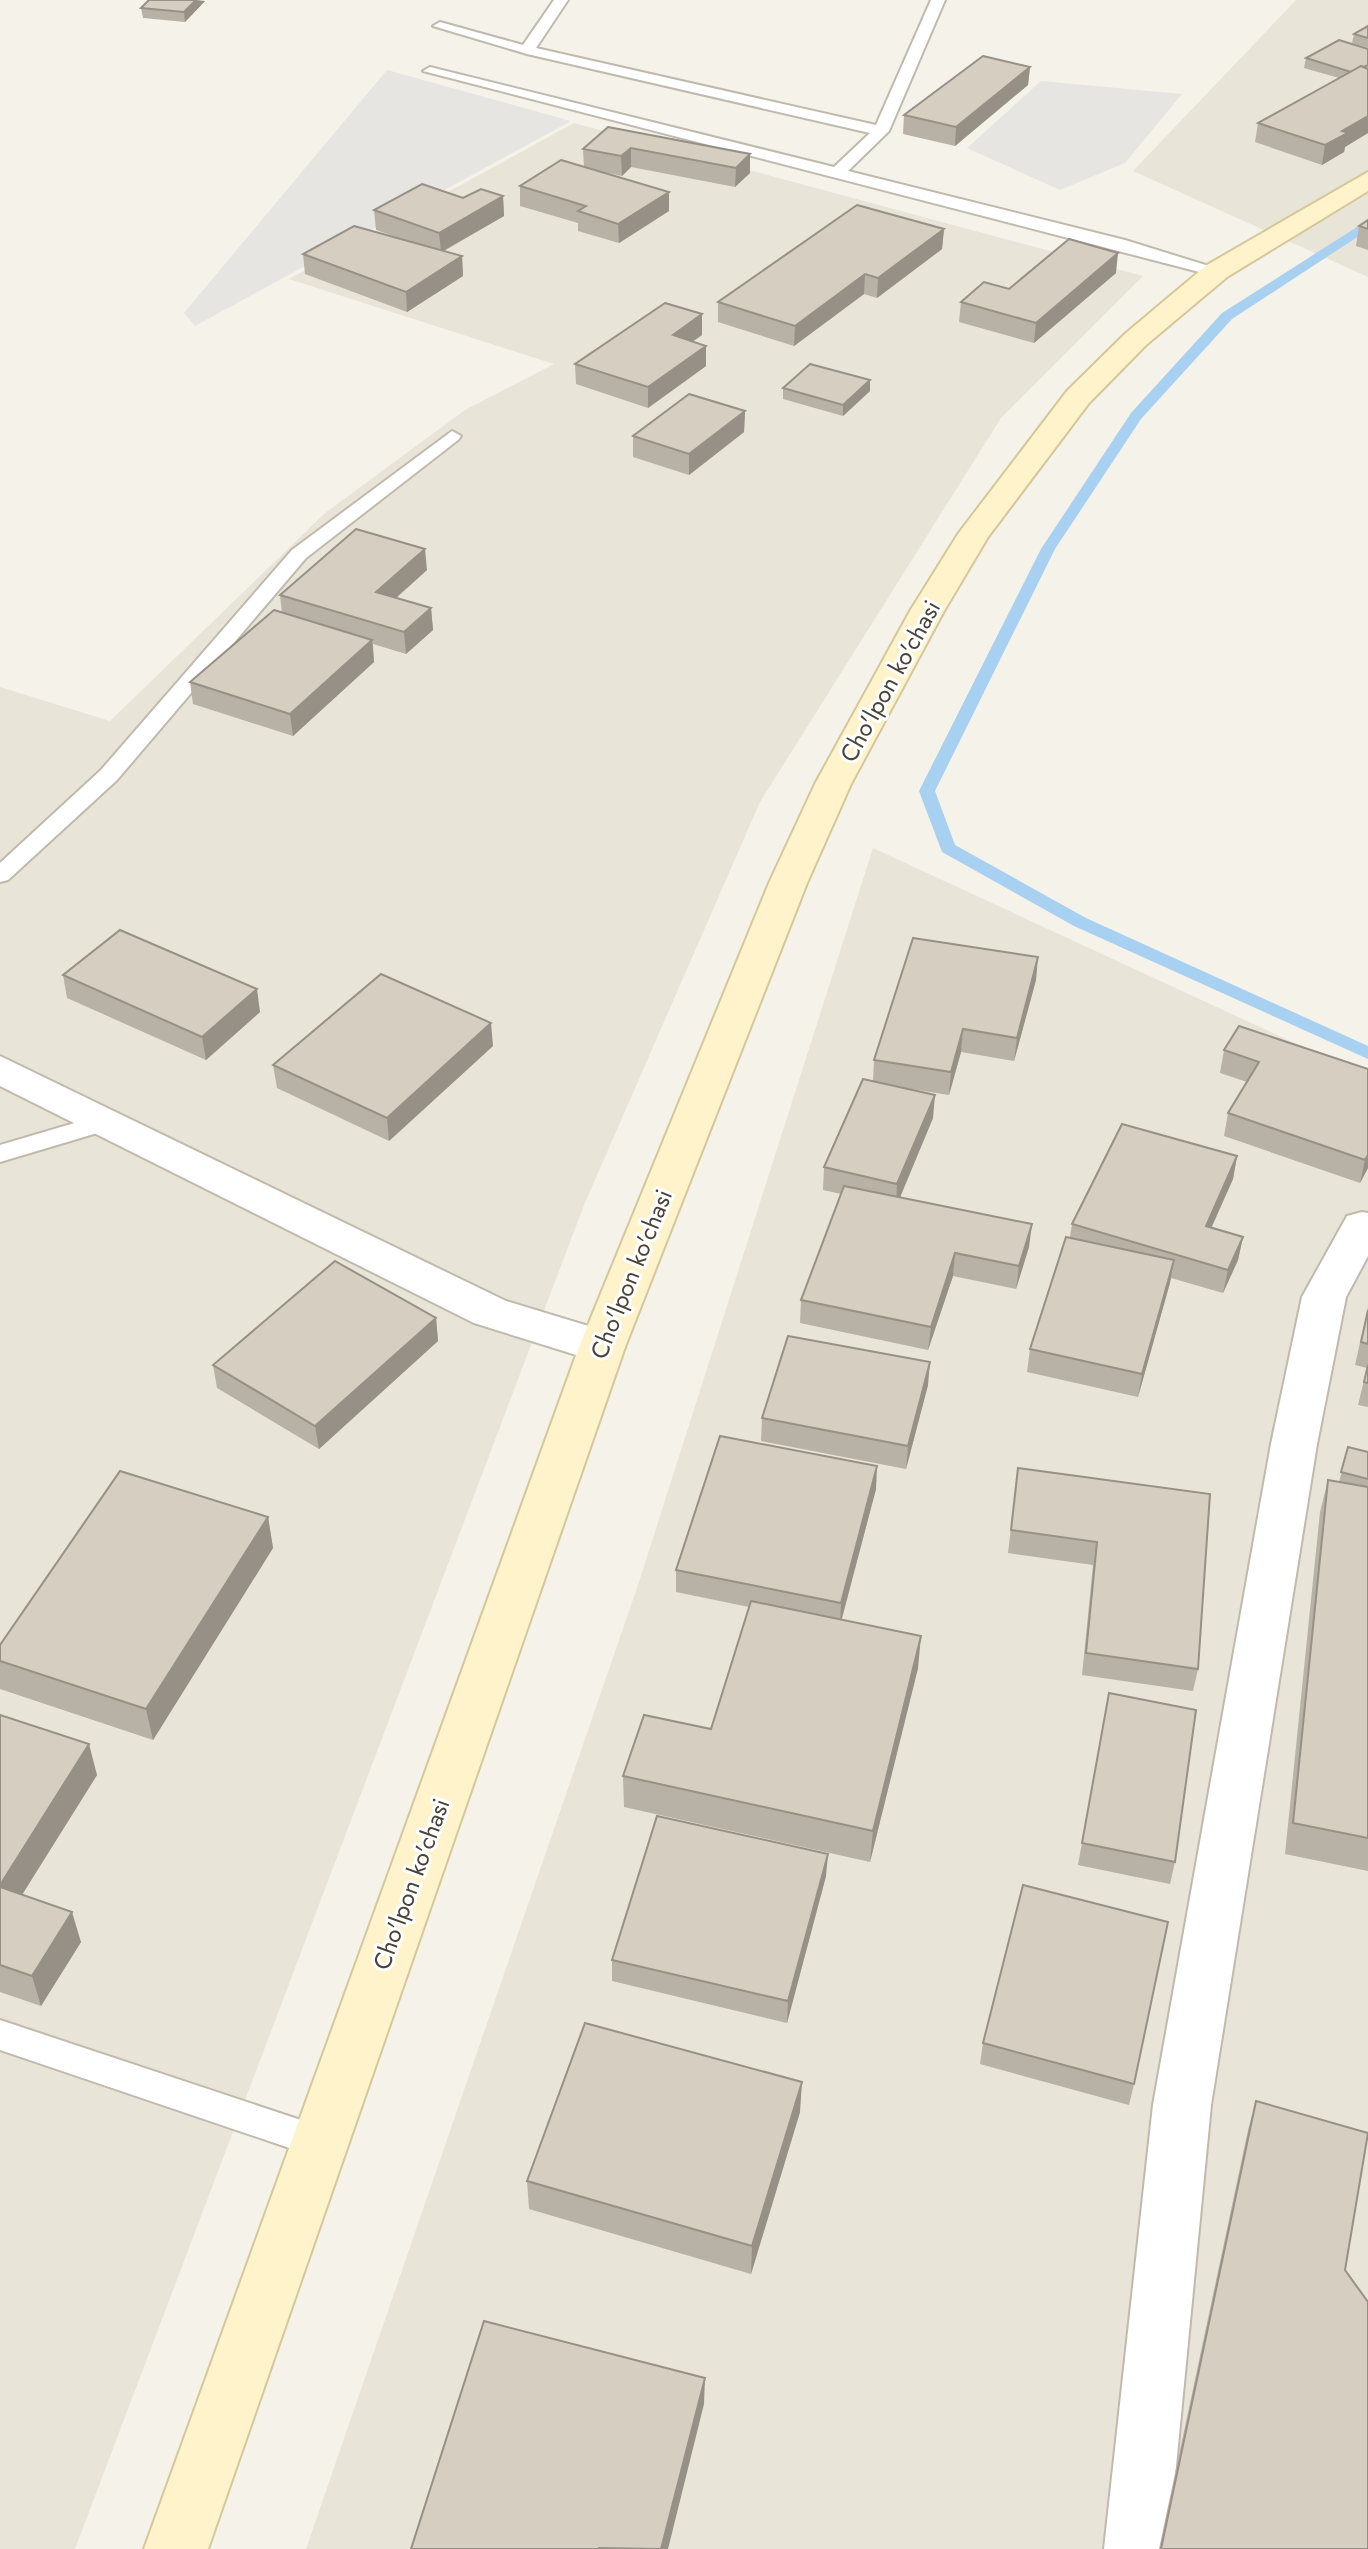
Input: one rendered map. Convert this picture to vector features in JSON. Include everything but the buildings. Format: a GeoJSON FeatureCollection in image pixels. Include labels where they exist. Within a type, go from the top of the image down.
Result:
{"type":"FeatureCollection","features":[{"type":"Feature","properties":{"kind":"main road","name":"Cho'lpon ko'chasi"},"geometry":{"type":"LineString","coordinates":[[176,2549],[602,1347],[788,883],[833,784],[927,611],[974,534],[1078,397],[1136,339],[1217,271],[1368,180]]}},
{"type":"Feature","properties":{"kind":"street"},"geometry":{"type":"LineString","coordinates":[[0,1069],[490,1312],[602,1347]]}},
{"type":"Feature","properties":{"kind":"street"},"geometry":{"type":"LineString","coordinates":[[1136,2549],[1182,2105],[1294,1444],[1324,1297],[1362,1227],[1368,1228]]}},
{"type":"Feature","properties":{"kind":"lane"},"geometry":{"type":"LineString","coordinates":[[527,50],[561,0]]}},
{"type":"Feature","properties":{"kind":"lane"},"geometry":{"type":"LineString","coordinates":[[835,175],[881,131],[938,0]]}},
{"type":"Feature","properties":{"kind":"lane"},"geometry":{"type":"LineString","coordinates":[[440,26],[527,50],[881,131]]}},
{"type":"Feature","properties":{"kind":"lane"},"geometry":{"type":"LineString","coordinates":[[430,71],[835,175],[1119,243],[1217,271]]}},
{"type":"Feature","properties":{"kind":"lane"},"geometry":{"type":"LineString","coordinates":[[0,875],[109,775],[299,554],[452,436]]}},
{"type":"Feature","properties":{"kind":"lane"},"geometry":{"type":"LineString","coordinates":[[0,1154],[105,1122]]}},
{"type":"Feature","properties":{"kind":"lane"},"geometry":{"type":"LineString","coordinates":[[0,2035],[319,2142]]}},
{"type":"Feature","properties":{"kind":"shaded area"},"geometry":{"type":"Polygon","coordinates":[[[1296,0],[1368,0],[1368,277],[1133,171],[1296,0]]]}},
{"type":"Feature","properties":{"kind":"shaded area"},"geometry":{"type":"Polygon","coordinates":[[[387,70],[571,121],[195,326],[184,313],[387,70]]]}},
{"type":"Feature","properties":{"kind":"shaded area"},"geometry":{"type":"Polygon","coordinates":[[[1041,81],[1182,94],[1125,163],[1060,190],[967,148],[1041,81]]]}},
{"type":"Feature","properties":{"kind":"shaded area"},"geometry":{"type":"Polygon","coordinates":[[[574,123],[1143,276],[1001,418],[760,802],[584,1205],[75,2549],[0,2549],[0,687],[110,721],[325,513],[465,410],[554,364],[289,279],[574,123]]]}},
{"type":"Feature","properties":{"kind":"shaded area"},"geometry":{"type":"Polygon","coordinates":[[[873,848],[1368,1077],[1368,2549],[306,2549],[638,1585],[873,848]]]}},
{"type":"Feature","properties":{"kind":"waterway"},"geometry":{"type":"LineString","coordinates":[[1368,224],[1227,316],[1136,416],[1048,549],[927,791],[948,848],[1080,922],[1368,1053]]}}]}
